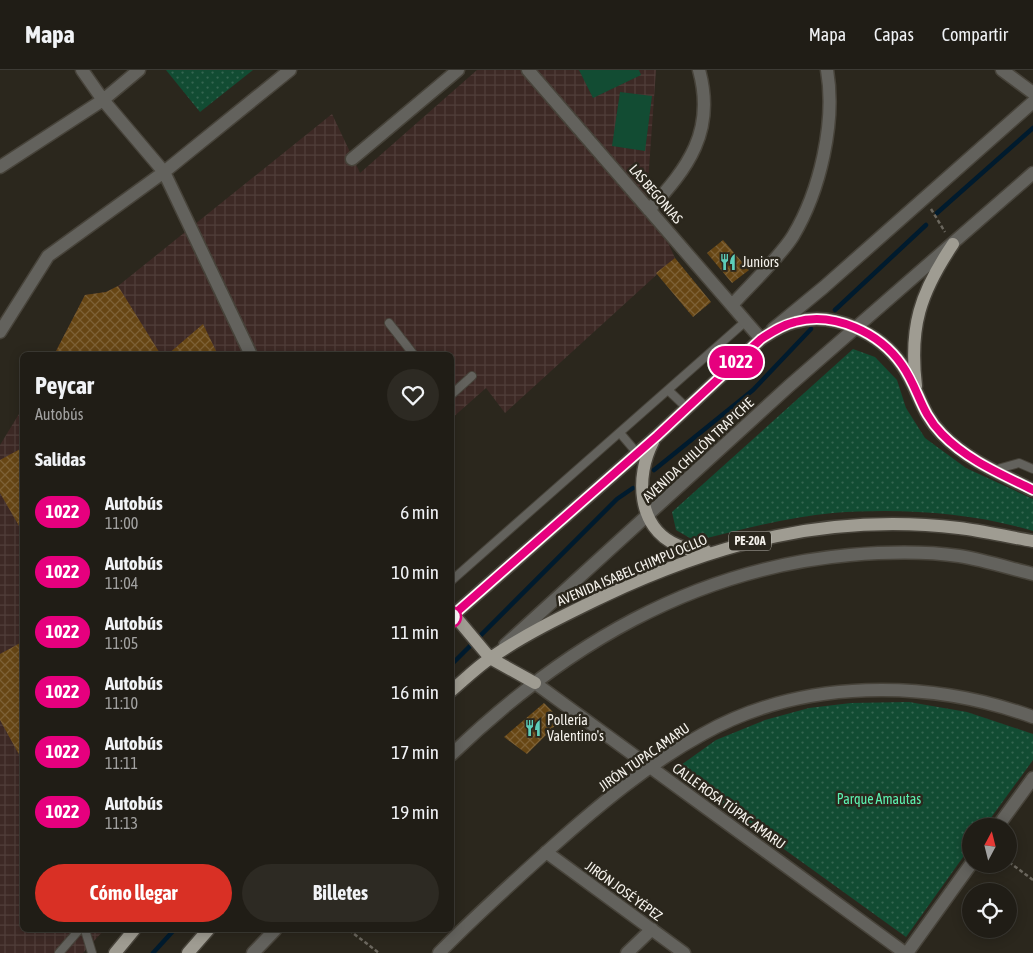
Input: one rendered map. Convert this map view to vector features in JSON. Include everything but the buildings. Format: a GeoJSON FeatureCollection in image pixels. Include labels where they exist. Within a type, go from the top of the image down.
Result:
{"type":"FeatureCollection","features":[{"type":"Feature","properties":{"kind":"main road"},"geometry":{"type":"LineString","coordinates":[[917,396],[913,360],[915,322],[931,280],[953,244]]}},
{"type":"Feature","properties":{"kind":"main road"},"geometry":{"type":"LineString","coordinates":[[454,614],[657,436],[761,339],[778,328],[796,321],[816,319],[836,321],[854,328],[883,344],[904,366],[923,410],[943,436],[967,455],[1033,490]]}},
{"type":"Feature","properties":{"kind":"main road"},"geometry":{"type":"LineString","coordinates":[[657,436],[644,467],[643,501],[648,517],[657,531],[670,543],[686,549],[703,552],[720,549]]}},
{"type":"Feature","properties":{"kind":"main road","name":"AVENIDA ISABEL CHIMPU OCLLO"},"geometry":{"type":"LineString","coordinates":[[490,658],[548,623],[680,563],[720,549],[789,534],[854,525],[959,528],[1033,542]]}},
{"type":"Feature","properties":{"kind":"main road"},"geometry":{"type":"LineString","coordinates":[[454,618],[490,658],[535,683]]}},
{"type":"Feature","properties":{"kind":"main road","name":"AVENIDA CHILLÓN TRAPICHE"},"geometry":{"type":"LineString","coordinates":[[454,689],[490,658]]}},
{"type":"Feature","properties":{"kind":"main road"},"geometry":{"type":"LineString","coordinates":[[115,953],[132,932]]}},
{"type":"Feature","properties":{"kind":"main road"},"geometry":{"type":"LineString","coordinates":[[188,953],[206,932]]}},
{"type":"Feature","properties":{"kind":"street"},"geometry":{"type":"LineString","coordinates":[[82,70],[103,100],[164,172],[250,352]]}},
{"type":"Feature","properties":{"kind":"street"},"geometry":{"type":"LineString","coordinates":[[0,167],[103,100],[139,70]]}},
{"type":"Feature","properties":{"kind":"street"},"geometry":{"type":"LineString","coordinates":[[0,332],[48,256],[164,172],[290,70]]}},
{"type":"Feature","properties":{"kind":"street"},"geometry":{"type":"LineString","coordinates":[[352,159],[458,70]]}},
{"type":"Feature","properties":{"kind":"street","name":"LAS BEGONIAS"},"geometry":{"type":"LineString","coordinates":[[528,70],[761,339]]}},
{"type":"Feature","properties":{"kind":"street"},"geometry":{"type":"LineString","coordinates":[[649,210],[685,168],[698,140],[703,113],[699,70]]}},
{"type":"Feature","properties":{"kind":"street"},"geometry":{"type":"LineString","coordinates":[[732,305],[792,237],[815,193],[823,157],[831,91],[827,70]]}},
{"type":"Feature","properties":{"kind":"street"},"geometry":{"type":"LineString","coordinates":[[1002,70],[1033,93]]}},
{"type":"Feature","properties":{"kind":"street"},"geometry":{"type":"LineString","coordinates":[[761,339],[824,287],[1033,102]]}},
{"type":"Feature","properties":{"kind":"street","name":"AVENIDA CHILLÓN TRAPICHE"},"geometry":{"type":"LineString","coordinates":[[490,658],[648,517],[854,328],[1033,173]]}},
{"type":"Feature","properties":{"kind":"street"},"geometry":{"type":"LineString","coordinates":[[454,752],[535,683],[573,655],[650,610],[684,595],[766,568],[828,557],[918,552],[960,556],[1033,574]]}},
{"type":"Feature","properties":{"kind":"street","name":"CALLE ROSA TÚPAC AMARU"},"geometry":{"type":"LineString","coordinates":[[535,683],[906,953]]}},
{"type":"Feature","properties":{"kind":"street","name":"JIRÓN TUPAC AMARU"},"geometry":{"type":"LineString","coordinates":[[439,953],[467,924],[546,852],[650,767],[704,733],[745,714],[797,700],[845,691],[900,690],[948,694],[994,703],[1033,717]]}},
{"type":"Feature","properties":{"kind":"street"},"geometry":{"type":"LineString","coordinates":[[1004,818],[1033,778]]}},
{"type":"Feature","properties":{"kind":"street","name":"JIRÓN JOSÉ YÉPEZ"},"geometry":{"type":"LineString","coordinates":[[546,852],[684,953]]}},
{"type":"Feature","properties":{"kind":"street"},"geometry":{"type":"LineString","coordinates":[[906,953],[964,873]]}},
{"type":"Feature","properties":{"kind":"street"},"geometry":{"type":"LineString","coordinates":[[627,953],[652,929]]}},
{"type":"Feature","properties":{"kind":"street"},"geometry":{"type":"LineString","coordinates":[[253,953],[273,932]]}},
{"type":"Feature","properties":{"kind":"lane"},"geometry":{"type":"LineString","coordinates":[[454,578],[746,321]]}},
{"type":"Feature","properties":{"kind":"lane"},"geometry":{"type":"LineString","coordinates":[[390,323],[412,352]]}},
{"type":"Feature","properties":{"kind":"lane"},"geometry":{"type":"LineString","coordinates":[[454,392],[472,376]]}},
{"type":"Feature","properties":{"kind":"lane"},"geometry":{"type":"LineString","coordinates":[[668,390],[686,408]]}},
{"type":"Feature","properties":{"kind":"lane"},"geometry":{"type":"LineString","coordinates":[[620,433],[637,453]]}},
{"type":"Feature","properties":{"kind":"lane"},"geometry":{"type":"LineString","coordinates":[[994,470],[1019,462],[1033,470]]}},
{"type":"Feature","properties":{"kind":"lane"},"geometry":{"type":"LineString","coordinates":[[59,953],[77,932]]}},
{"type":"Feature","properties":{"kind":"lane"},"geometry":{"type":"LineString","coordinates":[[86,932],[92,953]]}},
{"type":"Feature","properties":{"kind":"path"},"geometry":{"type":"LineString","coordinates":[[923,198],[953,244]]}},
{"type":"Feature","properties":{"kind":"path"},"geometry":{"type":"LineString","coordinates":[[1018,869],[1033,880]]}},
{"type":"Feature","properties":{"kind":"path"},"geometry":{"type":"LineString","coordinates":[[351,932],[379,953]]}},
{"type":"Feature","properties":{"kind":"shaded area"},"geometry":{"type":"Polygon","coordinates":[[[477,70],[656,70],[647,196],[675,258],[505,413],[486,388],[454,416],[454,352],[56,352],[85,295],[106,292],[118,286],[332,114],[360,173],[477,70]]]}},
{"type":"Feature","properties":{"kind":"shaded area"},"geometry":{"type":"Polygon","coordinates":[[[20,412],[20,932],[102,932],[83,953],[0,953],[0,445],[20,412]]]}},
{"type":"Feature","properties":{"kind":"green space"},"geometry":{"type":"Polygon","coordinates":[[[166,70],[253,70],[200,112],[166,70]]]}},
{"type":"Feature","properties":{"kind":"green space"},"geometry":{"type":"Polygon","coordinates":[[[579,70],[639,70],[641,75],[593,98],[579,70]]]}},
{"type":"Feature","properties":{"kind":"green space"},"geometry":{"type":"Polygon","coordinates":[[[620,92],[652,96],[645,151],[612,146],[620,92]]]}},
{"type":"Feature","properties":{"kind":"green space"},"geometry":{"type":"Polygon","coordinates":[[[853,349],[875,357],[897,380],[906,408],[925,438],[966,468],[1033,499],[1033,531],[984,519],[909,511],[833,513],[764,524],[695,541],[676,530],[672,512],[853,349]]]}},
{"type":"Feature","properties":{"kind":"green space","name":"Parque Amautas"},"geometry":{"type":"Polygon","coordinates":[[[909,702],[967,712],[1033,734],[1033,760],[991,818],[962,818],[962,859],[906,937],[674,770],[716,740],[765,720],[809,708],[851,703],[909,702]]]}},
{"type":"Feature","properties":{"kind":"waterway"},"geometry":{"type":"LineString","coordinates":[[937,213],[1033,128]]}},
{"type":"Feature","properties":{"kind":"waterway"},"geometry":{"type":"LineString","coordinates":[[835,310],[926,225]]}},
{"type":"Feature","properties":{"kind":"waterway"},"geometry":{"type":"LineString","coordinates":[[654,470],[753,390],[811,329]]}},
{"type":"Feature","properties":{"kind":"waterway"},"geometry":{"type":"LineString","coordinates":[[454,662],[617,499],[633,488]]}},
{"type":"Feature","properties":{"kind":"waterway"},"geometry":{"type":"LineString","coordinates":[[153,953],[172,932]]}},
{"type":"Feature","properties":{"kind":"bus line","name":"1022"},"geometry":{"type":"LineString","coordinates":[[454,614],[657,436],[761,339],[778,328],[796,321],[816,319],[836,321],[869,335],[883,344],[904,366],[923,410],[943,436],[980,463],[1033,490]]}},
{"type":"Feature","properties":{"kind":"place","name":"Juniors"},"geometry":{"type":"Point","coordinates":[728,262]}},
{"type":"Feature","properties":{"kind":"place","name":"Pollería Valentino's"},"geometry":{"type":"Point","coordinates":[533,728]}}]}
